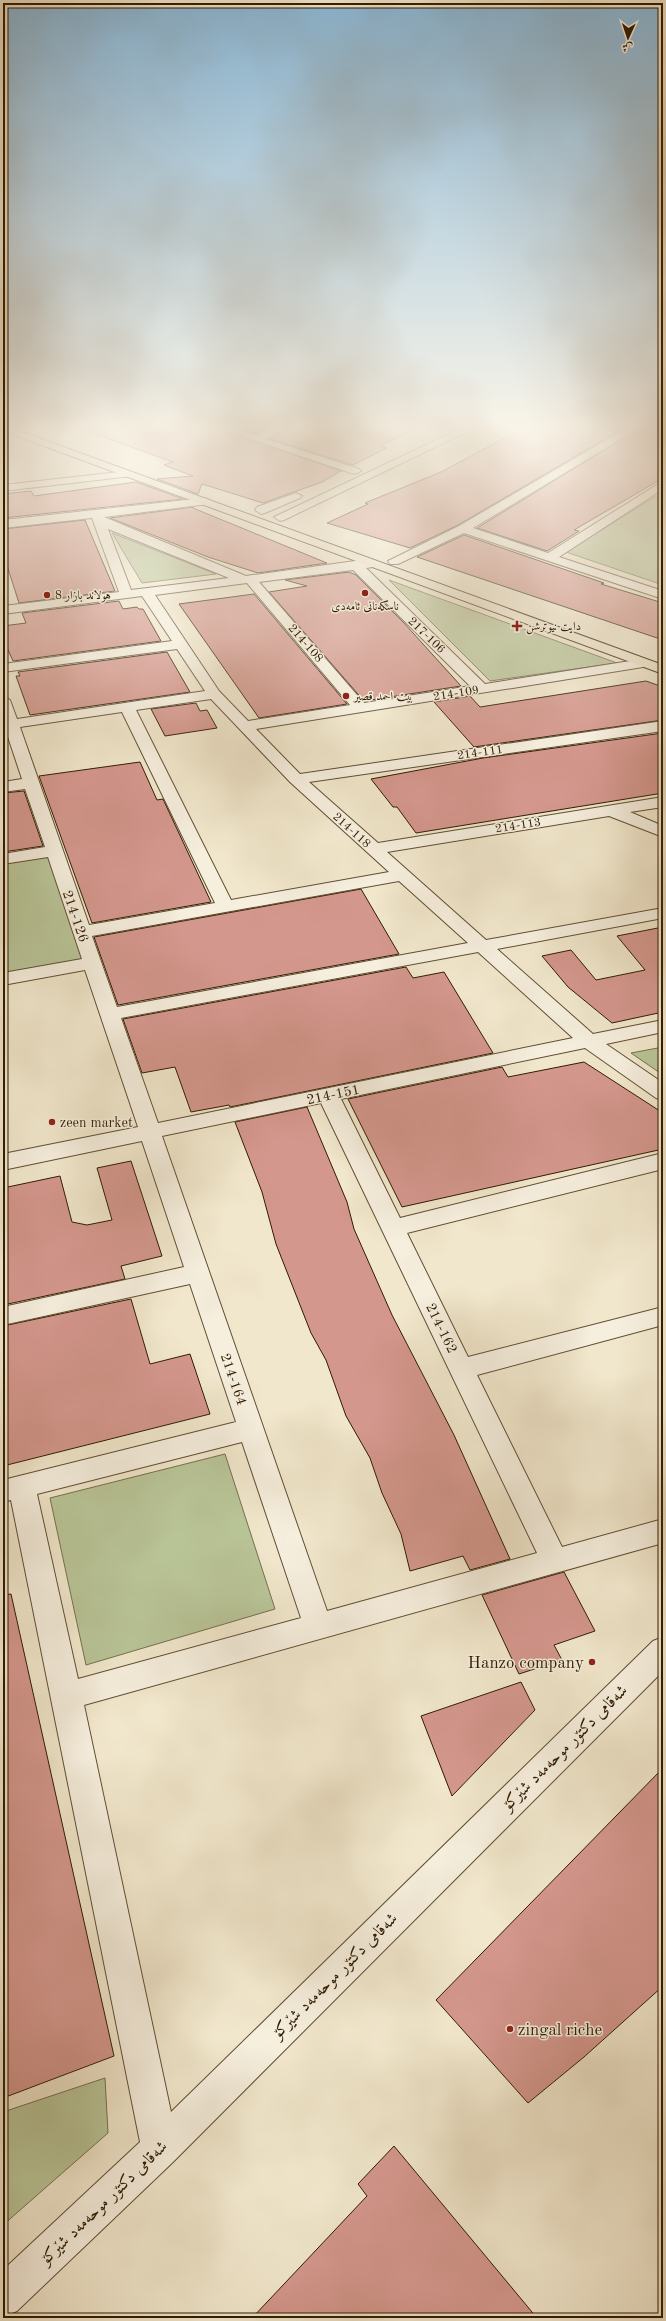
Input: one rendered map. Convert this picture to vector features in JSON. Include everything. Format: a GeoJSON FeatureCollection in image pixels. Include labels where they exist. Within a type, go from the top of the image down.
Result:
{"type":"FeatureCollection","features":[{"type":"Feature","properties":{"kind":"main road"},"geometry":{"type":"LineString","coordinates":[[288,533],[663,670]]}},
{"type":"Feature","properties":{"kind":"main road"},"geometry":{"type":"LineString","coordinates":[[322,533],[394,561],[663,657]]}},
{"type":"Feature","properties":{"kind":"street"},"geometry":{"type":"LineString","coordinates":[[104,533],[126,594]]}},
{"type":"Feature","properties":{"kind":"street"},"geometry":{"type":"LineString","coordinates":[[135,533],[247,579]]}},
{"type":"Feature","properties":{"kind":"street"},"geometry":{"type":"LineString","coordinates":[[394,561],[454,533]]}},
{"type":"Feature","properties":{"kind":"street"},"geometry":{"type":"LineString","coordinates":[[476,533],[663,595]]}},
{"type":"Feature","properties":{"kind":"street"},"geometry":{"type":"LineString","coordinates":[[550,557],[587,533]]}},
{"type":"Feature","properties":{"kind":"street"},"geometry":{"type":"LineString","coordinates":[[3,595],[6,609],[369,564]]}},
{"type":"Feature","properties":{"kind":"street","name":"217-106"},"geometry":{"type":"LineString","coordinates":[[355,566],[482,689]]}},
{"type":"Feature","properties":{"kind":"street","name":"214-108"},"geometry":{"type":"LineString","coordinates":[[247,579],[361,708]]}},
{"type":"Feature","properties":{"kind":"street","name":"214-118"},"geometry":{"type":"LineString","coordinates":[[146,592],[214,694],[296,779],[480,947],[588,1041],[663,1093]]}},
{"type":"Feature","properties":{"kind":"street"},"geometry":{"type":"LineString","coordinates":[[3,668],[180,644]]}},
{"type":"Feature","properties":{"kind":"street","name":"214-109"},"geometry":{"type":"LineString","coordinates":[[244,726],[644,663]]}},
{"type":"Feature","properties":{"kind":"street"},"geometry":{"type":"LineString","coordinates":[[11,724],[128,708],[214,694]]}},
{"type":"Feature","properties":{"kind":"street","name":"214-126"},"geometry":{"type":"LineString","coordinates":[[3,700],[150,1132]]}},
{"type":"Feature","properties":{"kind":"street"},"geometry":{"type":"LineString","coordinates":[[128,708],[225,905]]}},
{"type":"Feature","properties":{"kind":"street","name":"214-111"},"geometry":{"type":"LineString","coordinates":[[296,779],[663,726]]}},
{"type":"Feature","properties":{"kind":"street"},"geometry":{"type":"LineString","coordinates":[[3,787],[31,782]]}},
{"type":"Feature","properties":{"kind":"street","name":"214-113"},"geometry":{"type":"LineString","coordinates":[[373,849],[663,802]]}},
{"type":"Feature","properties":{"kind":"street"},"geometry":{"type":"LineString","coordinates":[[610,810],[663,832]]}},
{"type":"Feature","properties":{"kind":"street"},"geometry":{"type":"LineString","coordinates":[[3,859],[54,851]]}},
{"type":"Feature","properties":{"kind":"street"},"geometry":{"type":"LineString","coordinates":[[82,932],[225,905],[401,875]]}},
{"type":"Feature","properties":{"kind":"street"},"geometry":{"type":"LineString","coordinates":[[110,1014],[663,914]]}},
{"type":"Feature","properties":{"kind":"street"},"geometry":{"type":"LineString","coordinates":[[3,979],[93,963]]}},
{"type":"Feature","properties":{"kind":"street","name":"214-151"},"geometry":{"type":"LineString","coordinates":[[3,1162],[663,1026]]}},
{"type":"Feature","properties":{"kind":"street","name":"214-162"},"geometry":{"type":"LineString","coordinates":[[328,1095],[555,1560]]}},
{"type":"Feature","properties":{"kind":"street","name":"214-164"},"geometry":{"type":"LineString","coordinates":[[150,1132],[318,1626]]}},
{"type":"Feature","properties":{"kind":"street"},"geometry":{"type":"LineString","coordinates":[[393,1228],[663,1161]]}},
{"type":"Feature","properties":{"kind":"street"},"geometry":{"type":"LineString","coordinates":[[3,1316],[198,1273]]}},
{"type":"Feature","properties":{"kind":"street"},"geometry":{"type":"LineString","coordinates":[[462,1369],[663,1316]]}},
{"type":"Feature","properties":{"kind":"street"},"geometry":{"type":"LineString","coordinates":[[160,2149],[67,1696],[12,1489],[251,1429]]}},
{"type":"Feature","properties":{"kind":"street"},"geometry":{"type":"LineString","coordinates":[[67,1696],[663,1531]]}},
{"type":"Feature","properties":{"kind":"street","name":"شەقامی دکتۆر موحەمەد شێرکۆ"},"geometry":{"type":"LineString","coordinates":[[3,2297],[160,2149],[660,1660]]}},
{"type":"Feature","properties":{"kind":"green space"},"geometry":{"type":"Polygon","coordinates":[[[112,533],[216,574],[142,583],[112,533]]]}},
{"type":"Feature","properties":{"kind":"green space"},"geometry":{"type":"Polygon","coordinates":[[[596,533],[663,533],[663,585],[566,552],[596,533]]]}},
{"type":"Feature","properties":{"kind":"green space"},"geometry":{"type":"Polygon","coordinates":[[[389,580],[617,663],[490,681],[389,580]]]}},
{"type":"Feature","properties":{"kind":"green space"},"geometry":{"type":"Polygon","coordinates":[[[54,851],[93,963],[3,979],[3,859],[54,851]]]}},
{"type":"Feature","properties":{"kind":"green space"},"geometry":{"type":"Polygon","coordinates":[[[663,1047],[663,1075],[631,1053],[663,1047]]]}},
{"type":"Feature","properties":{"kind":"green space"},"geometry":{"type":"Polygon","coordinates":[[[225,1454],[275,1609],[86,1665],[50,1498],[225,1454]]]}},
{"type":"Feature","properties":{"kind":"green space"},"geometry":{"type":"Polygon","coordinates":[[[105,2078],[108,2133],[3,2225],[3,2112],[105,2078]]]}},
{"type":"Feature","properties":{"kind":"building"},"geometry":{"type":"Polygon","coordinates":[[[3,533],[91,533],[115,591],[19,603],[3,553],[3,533]]]}},
{"type":"Feature","properties":{"kind":"building"},"geometry":{"type":"Polygon","coordinates":[[[148,533],[255,533],[327,563],[258,573],[208,557],[148,533]]]}},
{"type":"Feature","properties":{"kind":"building"},"geometry":{"type":"Polygon","coordinates":[[[361,533],[441,533],[410,548],[361,533]]]}},
{"type":"Feature","properties":{"kind":"building"},"geometry":{"type":"Polygon","coordinates":[[[493,533],[575,533],[547,551],[493,533]]]}},
{"type":"Feature","properties":{"kind":"building"},"geometry":{"type":"Polygon","coordinates":[[[464,535],[604,583],[601,584],[663,603],[663,640],[417,557],[464,535]]]}},
{"type":"Feature","properties":{"kind":"building"},"geometry":{"type":"Polygon","coordinates":[[[349,572],[356,575],[404,623],[461,686],[364,701],[269,592],[307,586],[285,580],[349,572]]]}},
{"type":"Feature","properties":{"kind":"building"},"geometry":{"type":"Polygon","coordinates":[[[254,594],[347,704],[259,718],[179,604],[254,594]]]}},
{"type":"Feature","properties":{"kind":"building"},"geometry":{"type":"Polygon","coordinates":[[[119,601],[123,609],[137,607],[139,609],[143,609],[161,641],[13,661],[3,639],[3,626],[26,623],[22,613],[119,601]]]}},
{"type":"Feature","properties":{"kind":"building"},"geometry":{"type":"Polygon","coordinates":[[[167,652],[190,692],[30,715],[16,676],[20,676],[18,672],[167,652]]]}},
{"type":"Feature","properties":{"kind":"building"},"geometry":{"type":"Polygon","coordinates":[[[646,681],[663,687],[663,720],[474,747],[434,702],[470,696],[480,707],[646,681]]]}},
{"type":"Feature","properties":{"kind":"building"},"geometry":{"type":"Polygon","coordinates":[[[196,703],[200,711],[207,710],[217,728],[165,736],[151,709],[196,703]]]}},
{"type":"Feature","properties":{"kind":"building"},"geometry":{"type":"Polygon","coordinates":[[[663,733],[663,793],[416,833],[397,807],[393,807],[371,779],[483,758],[663,733]]]}},
{"type":"Feature","properties":{"kind":"building"},"geometry":{"type":"Polygon","coordinates":[[[140,762],[157,800],[163,799],[211,902],[92,923],[39,776],[140,762]]]}},
{"type":"Feature","properties":{"kind":"building"},"geometry":{"type":"Polygon","coordinates":[[[24,791],[43,846],[3,852],[3,793],[24,791]]]}},
{"type":"Feature","properties":{"kind":"building"},"geometry":{"type":"Polygon","coordinates":[[[361,889],[399,954],[118,1005],[94,937],[361,889]]]}},
{"type":"Feature","properties":{"kind":"building"},"geometry":{"type":"Polygon","coordinates":[[[663,927],[663,1012],[612,1023],[568,987],[542,956],[571,950],[596,980],[645,970],[617,936],[663,927]]]}},
{"type":"Feature","properties":{"kind":"building"},"geometry":{"type":"Polygon","coordinates":[[[406,967],[413,978],[444,972],[493,1053],[230,1107],[229,1105],[191,1112],[175,1067],[142,1073],[123,1019],[406,967]]]}},
{"type":"Feature","properties":{"kind":"building"},"geometry":{"type":"Polygon","coordinates":[[[584,1062],[663,1113],[663,1149],[402,1207],[348,1099],[502,1067],[508,1077],[584,1062]]]}},
{"type":"Feature","properties":{"kind":"building"},"geometry":{"type":"Polygon","coordinates":[[[307,1107],[347,1202],[354,1229],[392,1315],[454,1435],[510,1559],[470,1570],[463,1556],[410,1571],[401,1534],[382,1493],[370,1458],[346,1416],[326,1360],[311,1333],[276,1244],[262,1192],[235,1122],[307,1107]]]}},
{"type":"Feature","properties":{"kind":"building"},"geometry":{"type":"Polygon","coordinates":[[[131,1161],[162,1256],[121,1266],[125,1279],[3,1305],[3,1188],[60,1176],[72,1222],[87,1225],[112,1220],[97,1168],[131,1161]]]}},
{"type":"Feature","properties":{"kind":"building"},"geometry":{"type":"Polygon","coordinates":[[[131,1299],[150,1364],[190,1354],[210,1414],[3,1466],[3,1326],[131,1299]]]}},
{"type":"Feature","properties":{"kind":"building"},"geometry":{"type":"Polygon","coordinates":[[[564,1572],[595,1631],[554,1645],[562,1660],[519,1674],[482,1595],[564,1572]]]}},
{"type":"Feature","properties":{"kind":"building"},"geometry":{"type":"Polygon","coordinates":[[[11,1594],[114,2056],[3,2098],[3,1595],[11,1594]]]}},
{"type":"Feature","properties":{"kind":"building"},"geometry":{"type":"Polygon","coordinates":[[[521,1682],[535,1710],[452,1796],[421,1716],[521,1682]]]}},
{"type":"Feature","properties":{"kind":"building"},"geometry":{"type":"Polygon","coordinates":[[[663,1768],[663,1986],[584,2057],[528,2103],[436,2000],[663,1768]]]}},
{"type":"Feature","properties":{"kind":"building"},"geometry":{"type":"Polygon","coordinates":[[[394,2146],[537,2318],[252,2318],[367,2196],[358,2184],[394,2146]]]}},
{"type":"Feature","properties":{"kind":"place","name":"ناسکەنانی ئامەدی"},"geometry":{"type":"Point","coordinates":[365,593]}},
{"type":"Feature","properties":{"kind":"place","name":"هولاند بازار 8"},"geometry":{"type":"Point","coordinates":[47,595]}},
{"type":"Feature","properties":{"kind":"place","name":"دايت نيوترشن"},"geometry":{"type":"Point","coordinates":[517,626]}},
{"type":"Feature","properties":{"kind":"place","name":"بيت احمد قصير"},"geometry":{"type":"Point","coordinates":[346,696]}},
{"type":"Feature","properties":{"kind":"place","name":"zeen market"},"geometry":{"type":"Point","coordinates":[52,1122]}},
{"type":"Feature","properties":{"kind":"place","name":"Hanzo company"},"geometry":{"type":"Point","coordinates":[592,1662]}},
{"type":"Feature","properties":{"kind":"place","name":"zingal riche"},"geometry":{"type":"Point","coordinates":[510,2029]}}]}
